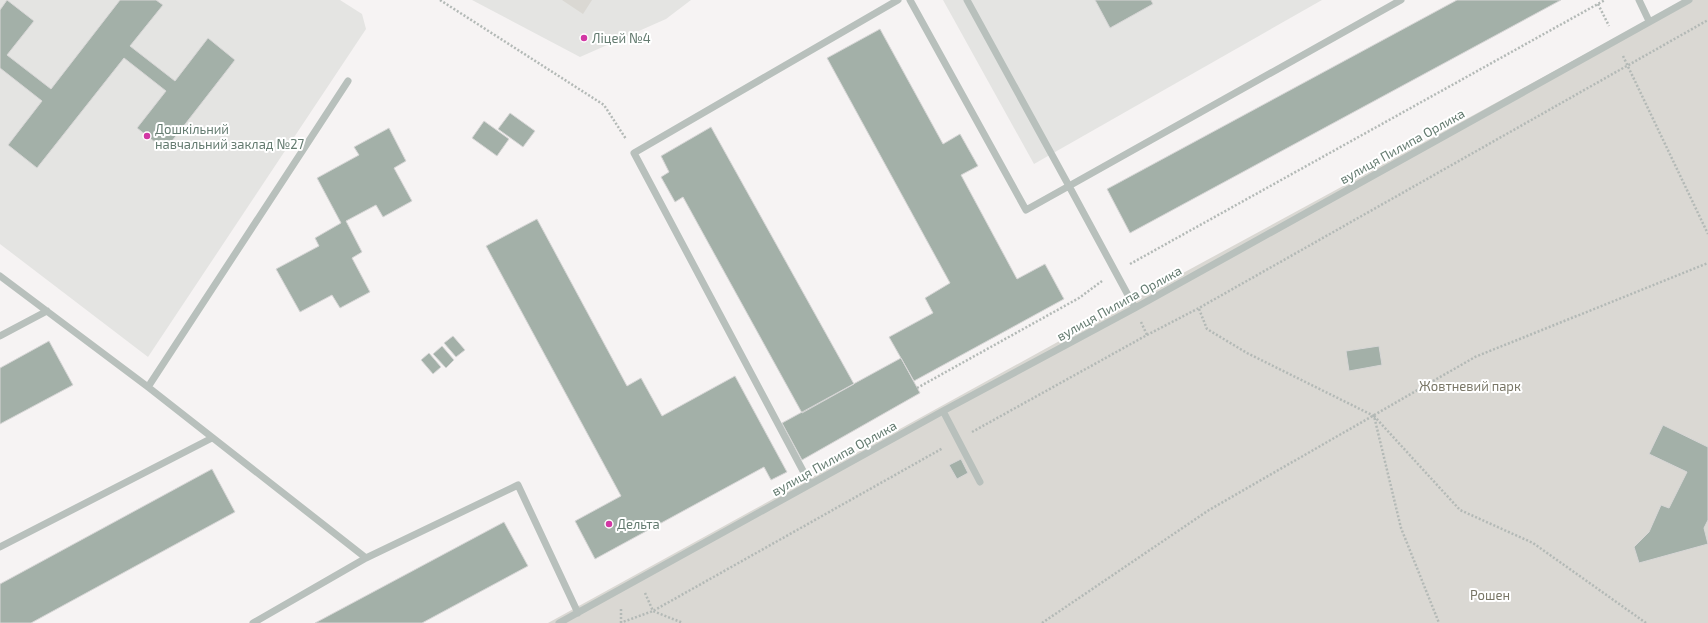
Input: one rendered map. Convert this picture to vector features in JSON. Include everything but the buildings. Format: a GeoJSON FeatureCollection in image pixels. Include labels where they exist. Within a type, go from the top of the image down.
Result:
{"type":"FeatureCollection","features":[{"type":"Feature","properties":{"kind":"street"},"geometry":{"type":"LineString","coordinates":[[810,484],[634,153],[898,0]]}},
{"type":"Feature","properties":{"kind":"street"},"geometry":{"type":"LineString","coordinates":[[910,0],[1026,210],[1401,0]]}},
{"type":"Feature","properties":{"kind":"street"},"geometry":{"type":"LineString","coordinates":[[967,0],[1135,308]]}},
{"type":"Feature","properties":{"kind":"street"},"geometry":{"type":"LineString","coordinates":[[1639,0],[1650,21]]}},
{"type":"Feature","properties":{"kind":"street","name":"вулиця Пилипа Орлика"},"geometry":{"type":"LineString","coordinates":[[559,623],[810,484],[1135,308],[1688,0]]}},
{"type":"Feature","properties":{"kind":"street"},"geometry":{"type":"LineString","coordinates":[[148,387],[348,81]]}},
{"type":"Feature","properties":{"kind":"street"},"geometry":{"type":"LineString","coordinates":[[0,276],[148,387],[366,558]]}},
{"type":"Feature","properties":{"kind":"street"},"geometry":{"type":"LineString","coordinates":[[0,336],[47,311]]}},
{"type":"Feature","properties":{"kind":"street"},"geometry":{"type":"LineString","coordinates":[[943,412],[980,482]]}},
{"type":"Feature","properties":{"kind":"street"},"geometry":{"type":"LineString","coordinates":[[0,547],[212,438]]}},
{"type":"Feature","properties":{"kind":"street"},"geometry":{"type":"LineString","coordinates":[[253,623],[366,558],[518,485],[578,613]]}},
{"type":"Feature","properties":{"kind":"path"},"geometry":{"type":"LineString","coordinates":[[440,0],[604,105],[634,153]]}},
{"type":"Feature","properties":{"kind":"path"},"geometry":{"type":"LineString","coordinates":[[917,388],[1079,298],[1116,272],[1605,0]]}},
{"type":"Feature","properties":{"kind":"path"},"geometry":{"type":"LineString","coordinates":[[1598,4],[1708,234]]}},
{"type":"Feature","properties":{"kind":"path"},"geometry":{"type":"LineString","coordinates":[[620,623],[653,611],[1147,335],[1199,308],[1708,20]]}},
{"type":"Feature","properties":{"kind":"path"},"geometry":{"type":"LineString","coordinates":[[1042,623],[1209,510],[1475,357],[1708,263]]}},
{"type":"Feature","properties":{"kind":"path"},"geometry":{"type":"LineString","coordinates":[[1199,308],[1207,329],[1247,353],[1374,416],[1460,510],[1533,543],[1646,623]]}},
{"type":"Feature","properties":{"kind":"path"},"geometry":{"type":"LineString","coordinates":[[1374,416],[1401,528],[1439,623]]}},
{"type":"Feature","properties":{"kind":"path"},"geometry":{"type":"LineString","coordinates":[[639,579],[653,611],[683,623]]}},
{"type":"Feature","properties":{"kind":"shaded area","name":"Дошкільний навчальний заклад №27"},"geometry":{"type":"Polygon","coordinates":[[[0,0],[340,0],[362,14],[366,29],[148,357],[0,244],[0,0]]]}},
{"type":"Feature","properties":{"kind":"shaded area","name":"Ліцей №4"},"geometry":{"type":"Polygon","coordinates":[[[472,0],[691,0],[666,19],[580,57],[472,0]]]}},
{"type":"Feature","properties":{"kind":"shaded area"},"geometry":{"type":"Polygon","coordinates":[[[943,0],[1322,0],[1034,164],[943,0]]]}},
{"type":"Feature","properties":{"kind":"green space"},"geometry":{"type":"Polygon","coordinates":[[[562,0],[592,0],[583,14],[562,0]]]}},
{"type":"Feature","properties":{"kind":"green space","name":"Жовтневий парк"},"geometry":{"type":"Polygon","coordinates":[[[1685,0],[1708,0],[1708,623],[548,623],[1150,291],[1685,0]]]}},
{"type":"Feature","properties":{"kind":"place","name":"Ліцей №4"},"geometry":{"type":"Point","coordinates":[584,38]}},
{"type":"Feature","properties":{"kind":"place","name":"Дошкільний навчальний заклад №27"},"geometry":{"type":"Point","coordinates":[147,136]}},
{"type":"Feature","properties":{"kind":"place","name":"Дельта"},"geometry":{"type":"Point","coordinates":[609,524]}},
{"type":"Feature","properties":{"kind":"park label","name":"Рошен"},"geometry":{"type":"Point","coordinates":[1490,595]}}]}
